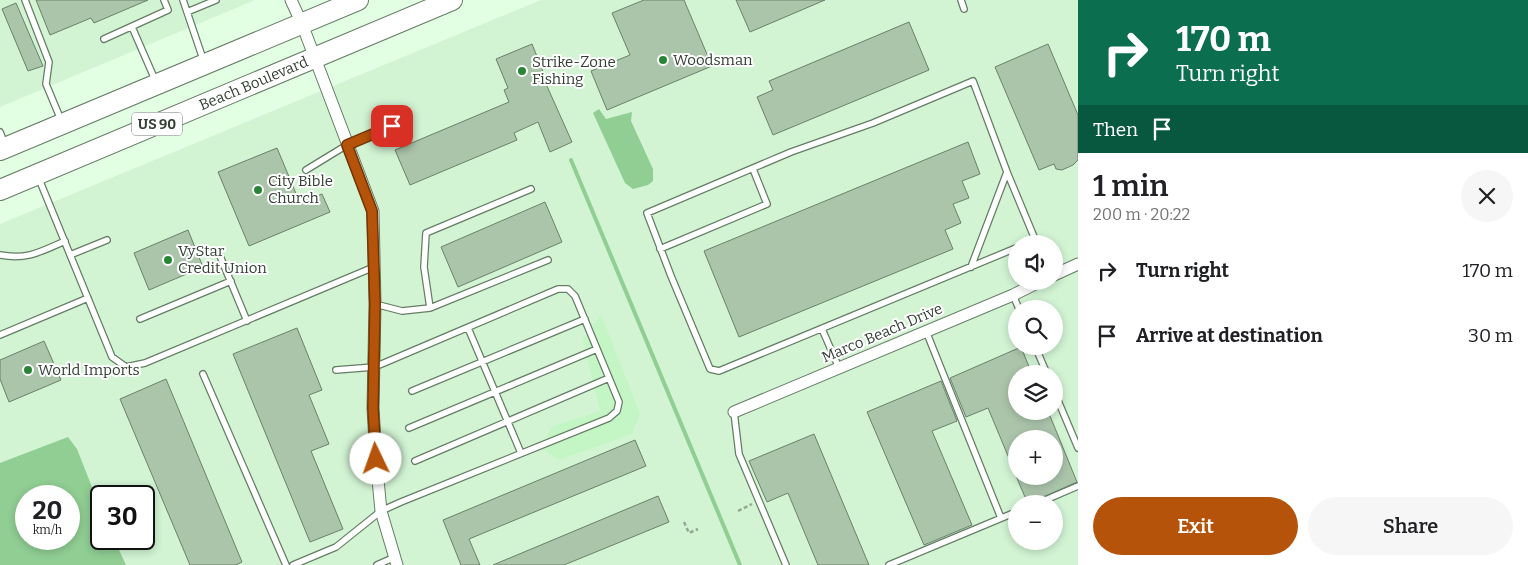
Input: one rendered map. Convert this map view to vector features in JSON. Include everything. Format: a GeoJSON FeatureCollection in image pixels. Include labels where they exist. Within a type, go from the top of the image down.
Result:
{"type":"FeatureCollection","features":[{"type":"Feature","properties":{"kind":"highway","name":"US 90"},"geometry":{"type":"LineString","coordinates":[[2,143],[63,124],[358,0]]}},
{"type":"Feature","properties":{"kind":"highway","name":"Beach Boulevard"},"geometry":{"type":"LineString","coordinates":[[0,190],[452,0]]}},
{"type":"Feature","properties":{"kind":"street"},"geometry":{"type":"LineString","coordinates":[[292,0],[372,211],[375,304],[373,408],[376,459],[382,511],[396,561]]}},
{"type":"Feature","properties":{"kind":"street"},"geometry":{"type":"LineString","coordinates":[[1063,271],[1078,264]]}},
{"type":"Feature","properties":{"kind":"street","name":"Marco Beach Drive"},"geometry":{"type":"LineString","coordinates":[[734,412],[1023,290]]}},
{"type":"Feature","properties":{"kind":"lane"},"geometry":{"type":"LineString","coordinates":[[25,0],[49,62],[46,84],[63,124]]}},
{"type":"Feature","properties":{"kind":"lane"},"geometry":{"type":"LineString","coordinates":[[104,39],[168,10],[164,0]]}},
{"type":"Feature","properties":{"kind":"lane"},"geometry":{"type":"LineString","coordinates":[[183,0],[204,64]]}},
{"type":"Feature","properties":{"kind":"lane"},"geometry":{"type":"LineString","coordinates":[[187,12],[216,0]]}},
{"type":"Feature","properties":{"kind":"lane"},"geometry":{"type":"LineString","coordinates":[[961,0],[964,9]]}},
{"type":"Feature","properties":{"kind":"lane"},"geometry":{"type":"LineString","coordinates":[[132,27],[157,84]]}},
{"type":"Feature","properties":{"kind":"lane"},"geometry":{"type":"LineString","coordinates":[[1008,251],[719,371],[710,369],[647,213],[791,152],[873,123],[973,81],[1033,235]]}},
{"type":"Feature","properties":{"kind":"lane"},"geometry":{"type":"LineString","coordinates":[[306,170],[347,145],[392,126]]}},
{"type":"Feature","properties":{"kind":"lane"},"geometry":{"type":"LineString","coordinates":[[660,248],[766,204],[753,169]]}},
{"type":"Feature","properties":{"kind":"lane"},"geometry":{"type":"LineString","coordinates":[[970,267],[1008,172]]}},
{"type":"Feature","properties":{"kind":"lane"},"geometry":{"type":"LineString","coordinates":[[37,174],[112,357],[126,367],[145,363],[374,267]]}},
{"type":"Feature","properties":{"kind":"lane"},"geometry":{"type":"LineString","coordinates":[[430,308],[424,267],[426,233],[531,189]]}},
{"type":"Feature","properties":{"kind":"lane"},"geometry":{"type":"LineString","coordinates":[[70,255],[107,240]]}},
{"type":"Feature","properties":{"kind":"lane"},"geometry":{"type":"LineString","coordinates":[[0,255],[12,257],[33,255],[65,242]]}},
{"type":"Feature","properties":{"kind":"lane"},"geometry":{"type":"LineString","coordinates":[[220,256],[247,321]]}},
{"type":"Feature","properties":{"kind":"lane"},"geometry":{"type":"LineString","coordinates":[[375,304],[402,312],[430,308],[548,260]]}},
{"type":"Feature","properties":{"kind":"lane"},"geometry":{"type":"LineString","coordinates":[[140,319],[231,281]]}},
{"type":"Feature","properties":{"kind":"lane"},"geometry":{"type":"LineString","coordinates":[[293,565],[336,547],[382,511],[609,418],[617,411],[619,402],[575,296],[568,290],[558,290],[374,367],[336,370]]}},
{"type":"Feature","properties":{"kind":"lane"},"geometry":{"type":"LineString","coordinates":[[1013,295],[1015,300]]}},
{"type":"Feature","properties":{"kind":"lane"},"geometry":{"type":"LineString","coordinates":[[0,335],[88,298]]}},
{"type":"Feature","properties":{"kind":"lane"},"geometry":{"type":"LineString","coordinates":[[412,391],[585,319]]}},
{"type":"Feature","properties":{"kind":"lane"},"geometry":{"type":"LineString","coordinates":[[468,328],[521,453]]}},
{"type":"Feature","properties":{"kind":"lane"},"geometry":{"type":"LineString","coordinates":[[822,329],[839,368]]}},
{"type":"Feature","properties":{"kind":"lane"},"geometry":{"type":"LineString","coordinates":[[926,331],[1001,518]]}},
{"type":"Feature","properties":{"kind":"lane"},"geometry":{"type":"LineString","coordinates":[[409,428],[597,349]]}},
{"type":"Feature","properties":{"kind":"lane"},"geometry":{"type":"LineString","coordinates":[[203,374],[286,565]]}},
{"type":"Feature","properties":{"kind":"lane"},"geometry":{"type":"LineString","coordinates":[[415,461],[609,378]]}},
{"type":"Feature","properties":{"kind":"lane"},"geometry":{"type":"LineString","coordinates":[[734,412],[739,454],[786,565]]}},
{"type":"Feature","properties":{"kind":"lane"},"geometry":{"type":"LineString","coordinates":[[1063,412],[1078,448]]}},
{"type":"Feature","properties":{"kind":"lane"},"geometry":{"type":"LineString","coordinates":[[1057,495],[1078,486]]}},
{"type":"Feature","properties":{"kind":"lane"},"geometry":{"type":"LineString","coordinates":[[889,565],[1008,515]]}},
{"type":"Feature","properties":{"kind":"lane"},"geometry":{"type":"LineString","coordinates":[[377,565],[396,561]]}},
{"type":"Feature","properties":{"kind":"path"},"geometry":{"type":"LineString","coordinates":[[738,511],[759,501]]}},
{"type":"Feature","properties":{"kind":"path"},"geometry":{"type":"LineString","coordinates":[[684,522],[689,533],[698,530]]}},
{"type":"Feature","properties":{"kind":"shaded area"},"geometry":{"type":"Polygon","coordinates":[[[0,0],[255,0],[0,107],[0,0]]]}},
{"type":"Feature","properties":{"kind":"shaded area"},"geometry":{"type":"Polygon","coordinates":[[[541,0],[1078,0],[1078,565],[0,565],[0,224],[541,0]]]}},
{"type":"Feature","properties":{"kind":"shaded area"},"geometry":{"type":"Polygon","coordinates":[[[599,109],[606,119],[632,112],[631,121],[653,169],[653,181],[648,185],[633,189],[625,183],[593,113],[599,109]]]}},
{"type":"Feature","properties":{"kind":"shaded area"},"geometry":{"type":"Polygon","coordinates":[[[601,314],[640,414],[632,434],[559,460],[542,448],[551,427],[600,411],[583,340],[601,314]]]}},
{"type":"Feature","properties":{"kind":"shaded area"},"geometry":{"type":"Polygon","coordinates":[[[68,437],[77,449],[91,485],[90,550],[119,550],[126,565],[0,565],[0,463],[68,437]]]}},
{"type":"Feature","properties":{"kind":"building"},"geometry":{"type":"Polygon","coordinates":[[[36,0],[148,0],[94,23],[91,18],[50,35],[36,0]]]}},
{"type":"Feature","properties":{"kind":"building","name":"Woodsman"},"geometry":{"type":"Polygon","coordinates":[[[644,0],[684,0],[712,66],[607,110],[591,71],[630,55],[612,13],[644,0]]]}},
{"type":"Feature","properties":{"kind":"building"},"geometry":{"type":"Polygon","coordinates":[[[736,0],[825,0],[750,32],[736,0]]]}},
{"type":"Feature","properties":{"kind":"building"},"geometry":{"type":"Polygon","coordinates":[[[16,3],[43,66],[28,71],[2,9],[16,3]]]}},
{"type":"Feature","properties":{"kind":"building"},"geometry":{"type":"Polygon","coordinates":[[[909,22],[929,70],[773,135],[757,97],[773,90],[769,81],[909,22]]]}},
{"type":"Feature","properties":{"kind":"building"},"geometry":{"type":"Polygon","coordinates":[[[532,44],[548,84],[546,84],[572,142],[550,152],[538,122],[514,133],[517,140],[410,185],[395,150],[509,102],[504,90],[508,88],[496,59],[532,44]]]}},
{"type":"Feature","properties":{"kind":"building"},"geometry":{"type":"Polygon","coordinates":[[[1048,44],[1078,115],[1078,160],[1073,165],[1062,170],[1056,169],[1054,164],[1039,170],[995,67],[1048,44]]]}},
{"type":"Feature","properties":{"kind":"building"},"geometry":{"type":"Polygon","coordinates":[[[968,142],[980,174],[962,181],[969,198],[953,204],[961,223],[945,230],[953,249],[739,337],[704,251],[968,142]]]}},
{"type":"Feature","properties":{"kind":"building"},"geometry":{"type":"Polygon","coordinates":[[[277,148],[300,203],[322,194],[330,212],[249,246],[218,172],[277,148]]]}},
{"type":"Feature","properties":{"kind":"building"},"geometry":{"type":"Polygon","coordinates":[[[545,202],[562,242],[458,287],[441,247],[545,202]]]}},
{"type":"Feature","properties":{"kind":"building","name":"VyStar Credit Union"},"geometry":{"type":"Polygon","coordinates":[[[188,230],[203,267],[149,290],[134,253],[188,230]]]}},
{"type":"Feature","properties":{"kind":"building"},"geometry":{"type":"Polygon","coordinates":[[[297,328],[322,390],[309,395],[329,444],[311,451],[343,529],[310,542],[233,354],[297,328]]]}},
{"type":"Feature","properties":{"kind":"building","name":"World Imports"},"geometry":{"type":"Polygon","coordinates":[[[44,341],[61,380],[9,402],[0,379],[0,360],[44,341]]]}},
{"type":"Feature","properties":{"kind":"building"},"geometry":{"type":"Polygon","coordinates":[[[1008,353],[1008,355],[1024,355],[1028,365],[1008,365],[1008,420],[1052,420],[1056,430],[1008,430],[1008,456],[988,408],[966,417],[950,378],[1008,353]]]}},
{"type":"Feature","properties":{"kind":"building"},"geometry":{"type":"Polygon","coordinates":[[[166,379],[242,562],[236,565],[190,565],[120,399],[166,379]]]}},
{"type":"Feature","properties":{"kind":"building"},"geometry":{"type":"Polygon","coordinates":[[[941,381],[957,421],[932,431],[972,525],[924,545],[867,412],[941,381]]]}},
{"type":"Feature","properties":{"kind":"building"},"geometry":{"type":"Polygon","coordinates":[[[814,434],[869,565],[818,565],[788,493],[767,502],[749,461],[814,434]]]}},
{"type":"Feature","properties":{"kind":"building"},"geometry":{"type":"Polygon","coordinates":[[[635,440],[646,466],[469,539],[480,565],[461,565],[443,520],[635,440]]]}},
{"type":"Feature","properties":{"kind":"building"},"geometry":{"type":"Polygon","coordinates":[[[1063,448],[1077,482],[1048,495],[1024,495],[1020,485],[1063,485],[1063,448]]]}},
{"type":"Feature","properties":{"kind":"building"},"geometry":{"type":"Polygon","coordinates":[[[658,496],[669,522],[564,565],[493,565],[658,496]]]}},
{"type":"Feature","properties":{"kind":"waterway"},"geometry":{"type":"LineString","coordinates":[[571,160],[740,565]]}},
{"type":"Feature","properties":{"kind":"place","name":"Woodsman"},"geometry":{"type":"Point","coordinates":[663,60]}},
{"type":"Feature","properties":{"kind":"place","name":"Strike-Zone Fishing"},"geometry":{"type":"Point","coordinates":[522,71]}},
{"type":"Feature","properties":{"kind":"place","name":"City Bible Church"},"geometry":{"type":"Point","coordinates":[258,190]}},
{"type":"Feature","properties":{"kind":"place","name":"VyStar Credit Union"},"geometry":{"type":"Point","coordinates":[168,260]}},
{"type":"Feature","properties":{"kind":"place","name":"World Imports"},"geometry":{"type":"Point","coordinates":[28,370]}},
{"type":"Feature","properties":{"kind":"route"},"geometry":{"type":"LineString","coordinates":[[376,459],[373,408],[375,304],[372,211],[347,145],[392,126]]}}]}
